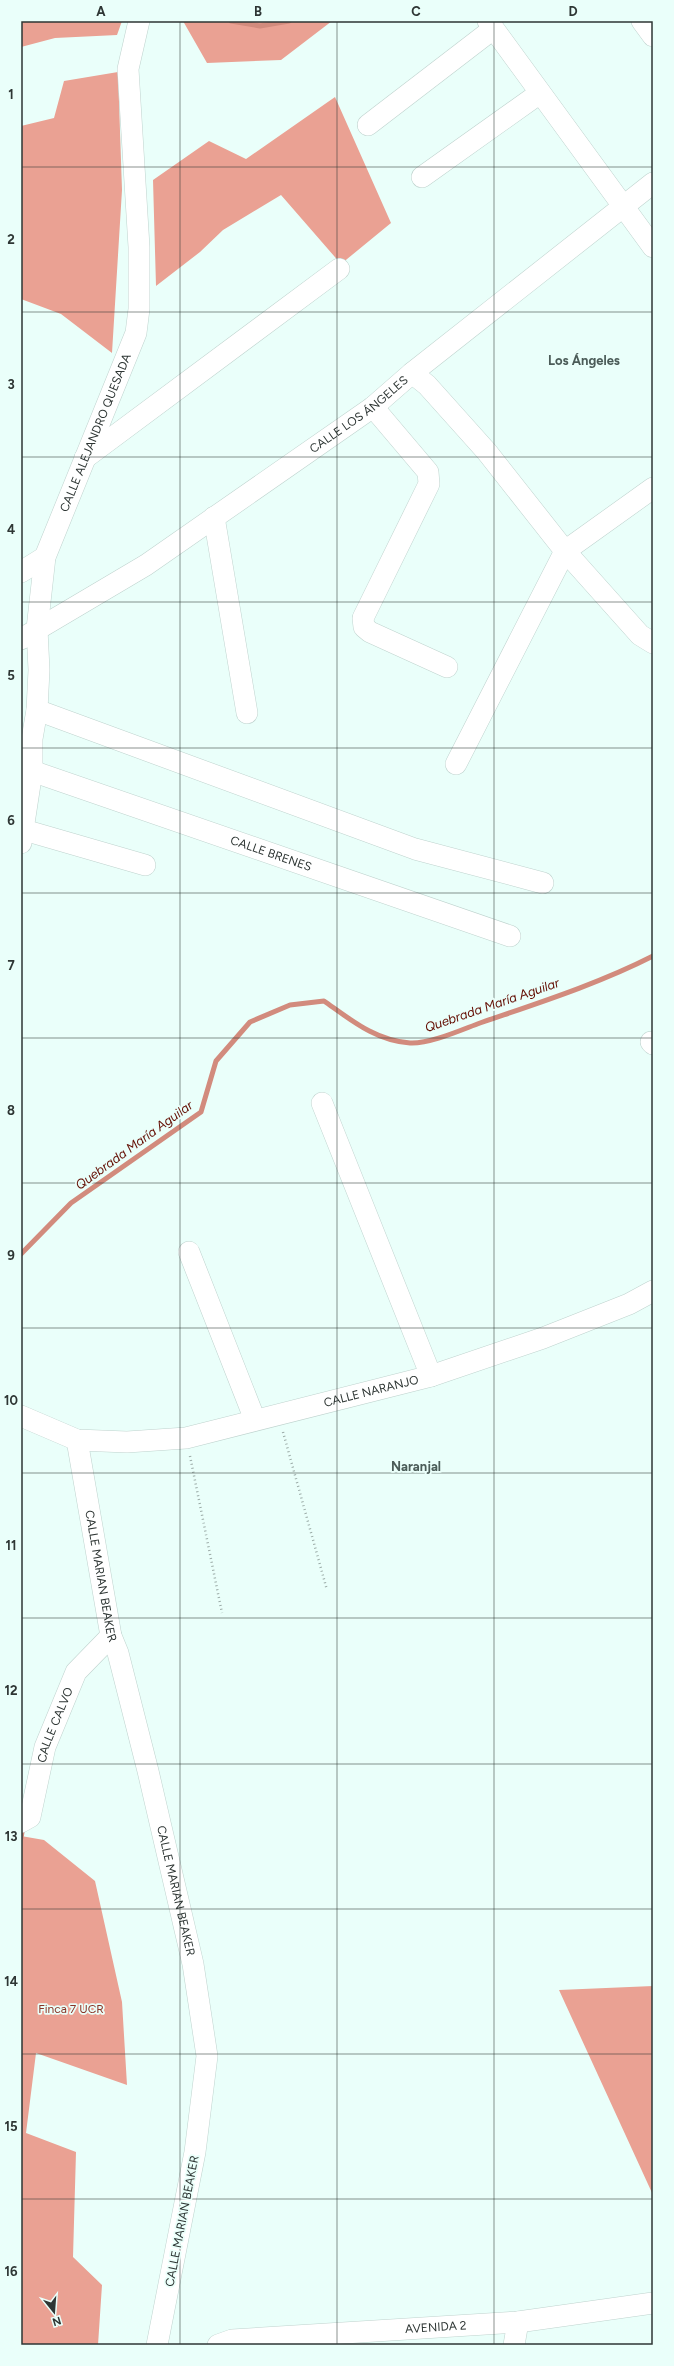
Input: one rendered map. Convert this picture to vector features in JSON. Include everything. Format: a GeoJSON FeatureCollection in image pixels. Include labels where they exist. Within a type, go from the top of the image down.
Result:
{"type":"FeatureCollection","features":[{"type":"Feature","properties":{"kind":"street","name":"CALLE ALEJANDRO QUESADA"},"geometry":{"type":"LineString","coordinates":[[22,836],[28,767],[37,710],[39,670],[29,634],[45,557],[136,333],[139,309],[139,247],[128,69],[139,21]]}},
{"type":"Feature","properties":{"kind":"street"},"geometry":{"type":"LineString","coordinates":[[642,21],[653,36]]}},
{"type":"Feature","properties":{"kind":"street"},"geometry":{"type":"LineString","coordinates":[[368,125],[491,25],[653,248]]}},
{"type":"Feature","properties":{"kind":"street"},"geometry":{"type":"LineString","coordinates":[[422,177],[540,92]]}},
{"type":"Feature","properties":{"kind":"street","name":"CALLE LOS ÁNGELES"},"geometry":{"type":"LineString","coordinates":[[29,634],[146,565],[373,407],[412,373],[653,184]]}},
{"type":"Feature","properties":{"kind":"street"},"geometry":{"type":"LineString","coordinates":[[85,458],[339,269]]}},
{"type":"Feature","properties":{"kind":"street"},"geometry":{"type":"LineString","coordinates":[[412,373],[428,385],[487,452],[565,551],[640,634],[653,643]]}},
{"type":"Feature","properties":{"kind":"street"},"geometry":{"type":"LineString","coordinates":[[373,407],[428,472],[429,484],[363,618],[364,627],[370,632],[447,667]]}},
{"type":"Feature","properties":{"kind":"street"},"geometry":{"type":"LineString","coordinates":[[456,764],[565,551],[653,488]]}},
{"type":"Feature","properties":{"kind":"street"},"geometry":{"type":"LineString","coordinates":[[214,517],[247,713]]}},
{"type":"Feature","properties":{"kind":"street"},"geometry":{"type":"LineString","coordinates":[[21,572],[45,557]]}},
{"type":"Feature","properties":{"kind":"street"},"geometry":{"type":"LineString","coordinates":[[37,710],[415,849],[544,883]]}},
{"type":"Feature","properties":{"kind":"street","name":"CALLE BRENES"},"geometry":{"type":"LineString","coordinates":[[28,767],[510,936]]}},
{"type":"Feature","properties":{"kind":"street"},"geometry":{"type":"LineString","coordinates":[[22,836],[145,865]]}},
{"type":"Feature","properties":{"kind":"street"},"geometry":{"type":"LineString","coordinates":[[322,1103],[431,1376]]}},
{"type":"Feature","properties":{"kind":"street"},"geometry":{"type":"LineString","coordinates":[[189,1252],[255,1420]]}},
{"type":"Feature","properties":{"kind":"street","name":"CALLE NARANJO"},"geometry":{"type":"LineString","coordinates":[[77,1440],[127,1442],[186,1438],[431,1376],[543,1338],[629,1304],[653,1292]]}},
{"type":"Feature","properties":{"kind":"street"},"geometry":{"type":"LineString","coordinates":[[21,1416],[77,1440]]}},
{"type":"Feature","properties":{"kind":"street","name":"CALLE MARIAN BEAKER"},"geometry":{"type":"LineString","coordinates":[[77,1440],[111,1636],[118,1653],[175,1884],[193,1964],[207,2056],[195,2152],[157,2345]]}},
{"type":"Feature","properties":{"kind":"street","name":"CALLE CALVO"},"geometry":{"type":"LineString","coordinates":[[21,1822],[30,1817],[45,1747],[76,1672],[111,1636]]}},
{"type":"Feature","properties":{"kind":"street","name":"AVENIDA 2"},"geometry":{"type":"LineString","coordinates":[[218,2345],[232,2340],[518,2322],[653,2303]]}},
{"type":"Feature","properties":{"kind":"street"},"geometry":{"type":"LineString","coordinates":[[514,2345],[518,2322]]}},
{"type":"Feature","properties":{"kind":"path"},"geometry":{"type":"LineString","coordinates":[[278,1415],[327,1590]]}},
{"type":"Feature","properties":{"kind":"path"},"geometry":{"type":"LineString","coordinates":[[186,1438],[222,1613]]}},
{"type":"Feature","properties":{"kind":"green space"},"geometry":{"type":"Polygon","coordinates":[[[21,21],[122,21],[117,35],[55,38],[21,47],[21,21]]]}},
{"type":"Feature","properties":{"kind":"green space"},"geometry":{"type":"Polygon","coordinates":[[[183,21],[332,21],[281,60],[207,63],[183,21]]]}},
{"type":"Feature","properties":{"kind":"green space"},"geometry":{"type":"Polygon","coordinates":[[[118,72],[122,190],[112,353],[61,314],[21,299],[21,126],[54,118],[64,81],[118,72]]]}},
{"type":"Feature","properties":{"kind":"green space"},"geometry":{"type":"Polygon","coordinates":[[[335,97],[391,223],[341,264],[281,195],[223,230],[200,252],[156,286],[153,180],[209,141],[246,159],[335,97]]]}},
{"type":"Feature","properties":{"kind":"green space","name":"Finca 7 UCR"},"geometry":{"type":"Polygon","coordinates":[[[21,1836],[44,1840],[95,1881],[122,2002],[127,2085],[36,2053],[26,2133],[76,2152],[73,2257],[102,2285],[98,2345],[21,2345],[21,1836]]]}},
{"type":"Feature","properties":{"kind":"green space"},"geometry":{"type":"Polygon","coordinates":[[[653,1986],[653,2195],[559,1990],[653,1986]]]}},
{"type":"Feature","properties":{"kind":"waterway"},"geometry":{"type":"LineString","coordinates":[[231,21],[260,26],[289,21]]}},
{"type":"Feature","properties":{"kind":"waterway","name":"Quebrada María Aguilar"},"geometry":{"type":"LineString","coordinates":[[21,1254],[71,1203],[201,1112],[216,1061],[250,1022],[290,1005],[324,1001],[354,1022],[375,1034],[398,1041],[418,1043],[445,1036],[568,992],[653,956]]}},
{"type":"Feature","properties":{"kind":"waterway","name":"Quebrada María Aguilar"},"geometry":{"type":"LineString","coordinates":[[21,1838],[23,1826]]}},
{"type":"Feature","properties":{"kind":"district","name":"Los Ángeles"},"geometry":{"type":"Point","coordinates":[584,360]}},
{"type":"Feature","properties":{"kind":"district","name":"Naranjal"},"geometry":{"type":"Point","coordinates":[416,1466]}}]}
